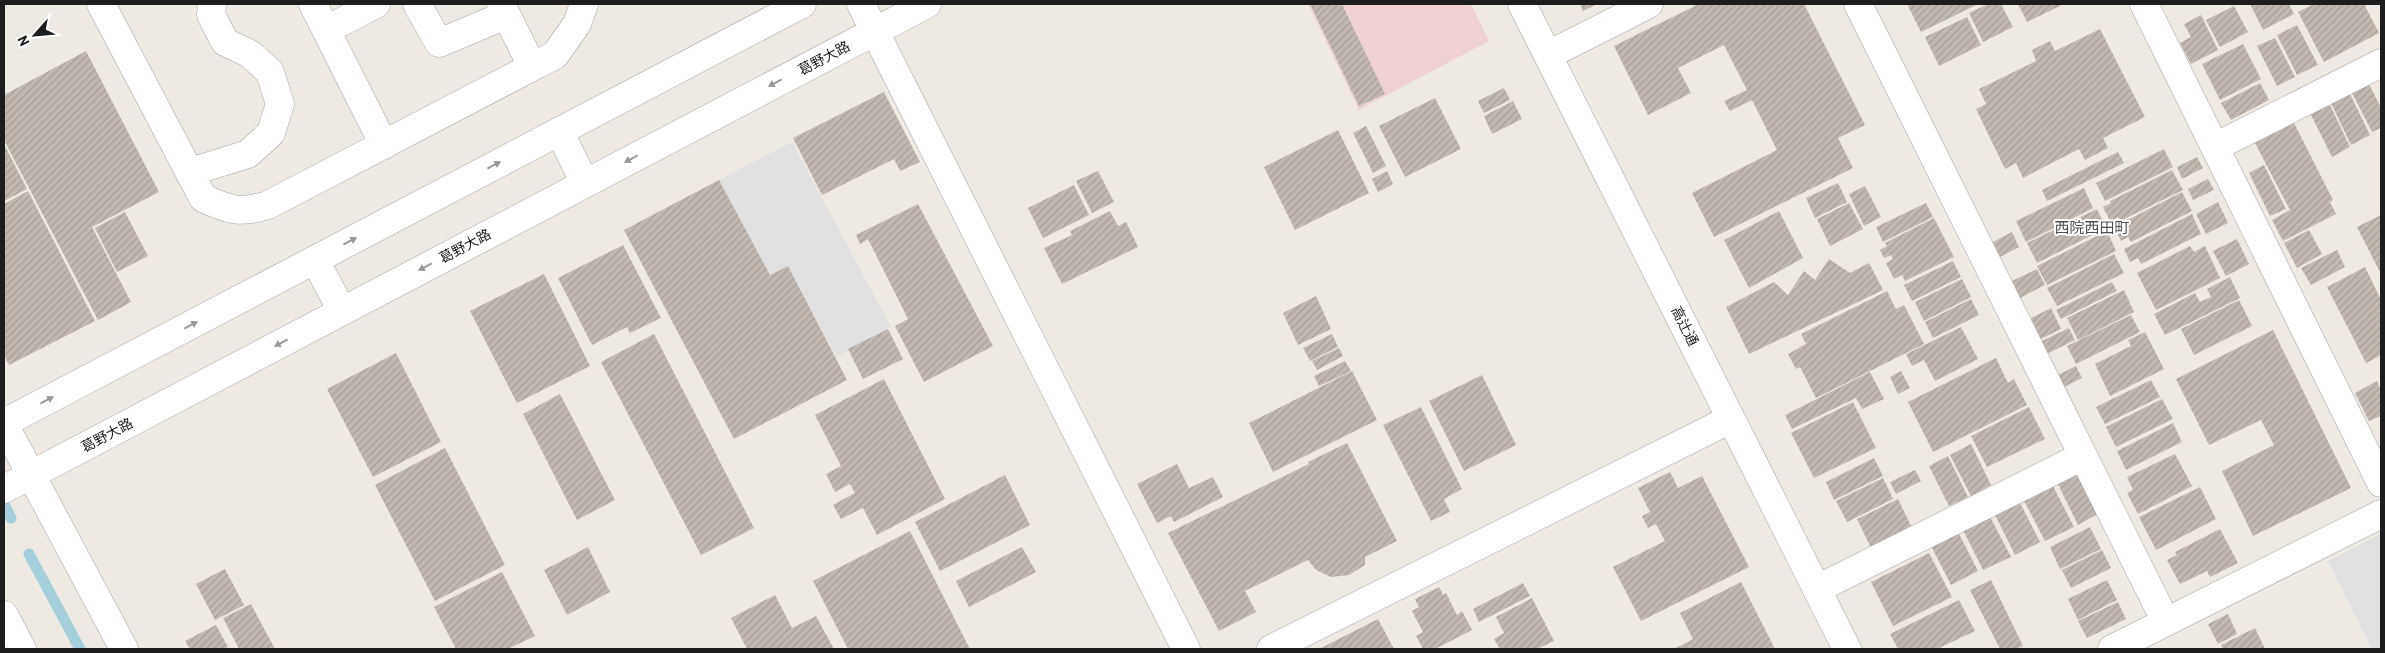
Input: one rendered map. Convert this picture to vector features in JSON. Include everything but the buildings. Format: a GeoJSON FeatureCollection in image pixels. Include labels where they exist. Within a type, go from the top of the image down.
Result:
{"type":"FeatureCollection","features":[{"type":"Feature","properties":{"kind":"street"},"geometry":{"type":"LineString","coordinates":[[100,4],[203,198],[230,210],[251,211],[268,205],[555,55],[577,24],[584,4]]}},
{"type":"Feature","properties":{"kind":"street"},"geometry":{"type":"LineString","coordinates":[[190,172],[248,154],[271,133],[280,104],[270,72],[250,54],[225,42],[211,14],[212,4]]}},
{"type":"Feature","properties":{"kind":"street"},"geometry":{"type":"LineString","coordinates":[[313,4],[384,145]]}},
{"type":"Feature","properties":{"kind":"street"},"geometry":{"type":"LineString","coordinates":[[326,30],[376,4]]}},
{"type":"Feature","properties":{"kind":"street"},"geometry":{"type":"LineString","coordinates":[[418,4],[439,44],[504,9],[532,66]]}},
{"type":"Feature","properties":{"kind":"street"},"geometry":{"type":"LineString","coordinates":[[124,649],[15,483],[4,423],[802,4]]}},
{"type":"Feature","properties":{"kind":"street"},"geometry":{"type":"LineString","coordinates":[[861,4],[1186,649]]}},
{"type":"Feature","properties":{"kind":"street","name":"葛野大路"},"geometry":{"type":"LineString","coordinates":[[15,483],[927,4]]}},
{"type":"Feature","properties":{"kind":"street","name":"高辻通"},"geometry":{"type":"LineString","coordinates":[[1522,4],[1847,649]]}},
{"type":"Feature","properties":{"kind":"street"},"geometry":{"type":"LineString","coordinates":[[1548,55],[1649,4]]}},
{"type":"Feature","properties":{"kind":"street"},"geometry":{"type":"LineString","coordinates":[[1858,4],[2166,622]]}},
{"type":"Feature","properties":{"kind":"street"},"geometry":{"type":"LineString","coordinates":[[2144,4],[2381,483]]}},
{"type":"Feature","properties":{"kind":"street"},"geometry":{"type":"LineString","coordinates":[[2215,147],[2381,63]]}},
{"type":"Feature","properties":{"kind":"street"},"geometry":{"type":"LineString","coordinates":[[559,131],[585,183]]}},
{"type":"Feature","properties":{"kind":"street"},"geometry":{"type":"LineString","coordinates":[[315,260],[342,311]]}},
{"type":"Feature","properties":{"kind":"street"},"geometry":{"type":"LineString","coordinates":[[1271,649],[1731,419]]}},
{"type":"Feature","properties":{"kind":"street"},"geometry":{"type":"LineString","coordinates":[[1817,589],[2084,456]]}},
{"type":"Feature","properties":{"kind":"street"},"geometry":{"type":"LineString","coordinates":[[2112,649],[2381,514]]}},
{"type":"Feature","properties":{"kind":"street"},"geometry":{"type":"LineString","coordinates":[[4,615],[22,649]]}},
{"type":"Feature","properties":{"kind":"shaded area"},"geometry":{"type":"Polygon","coordinates":[[[1308,4],[1471,4],[1489,41],[1359,110],[1308,4]]]}},
{"type":"Feature","properties":{"kind":"shaded area"},"geometry":{"type":"Polygon","coordinates":[[[792,142],[891,327],[836,357],[788,266],[770,275],[719,180],[792,142]]]}},
{"type":"Feature","properties":{"kind":"shaded area"},"geometry":{"type":"Polygon","coordinates":[[[2381,534],[2381,649],[2372,649],[2328,561],[2381,534]]]}},
{"type":"Feature","properties":{"kind":"waterway"},"geometry":{"type":"LineString","coordinates":[[4,504],[11,518]]}},
{"type":"Feature","properties":{"kind":"waterway"},"geometry":{"type":"LineString","coordinates":[[29,554],[80,649]]}},
{"type":"Feature","properties":{"kind":"district","name":"西院西田町"},"geometry":{"type":"Point","coordinates":[2092,228]}}]}
